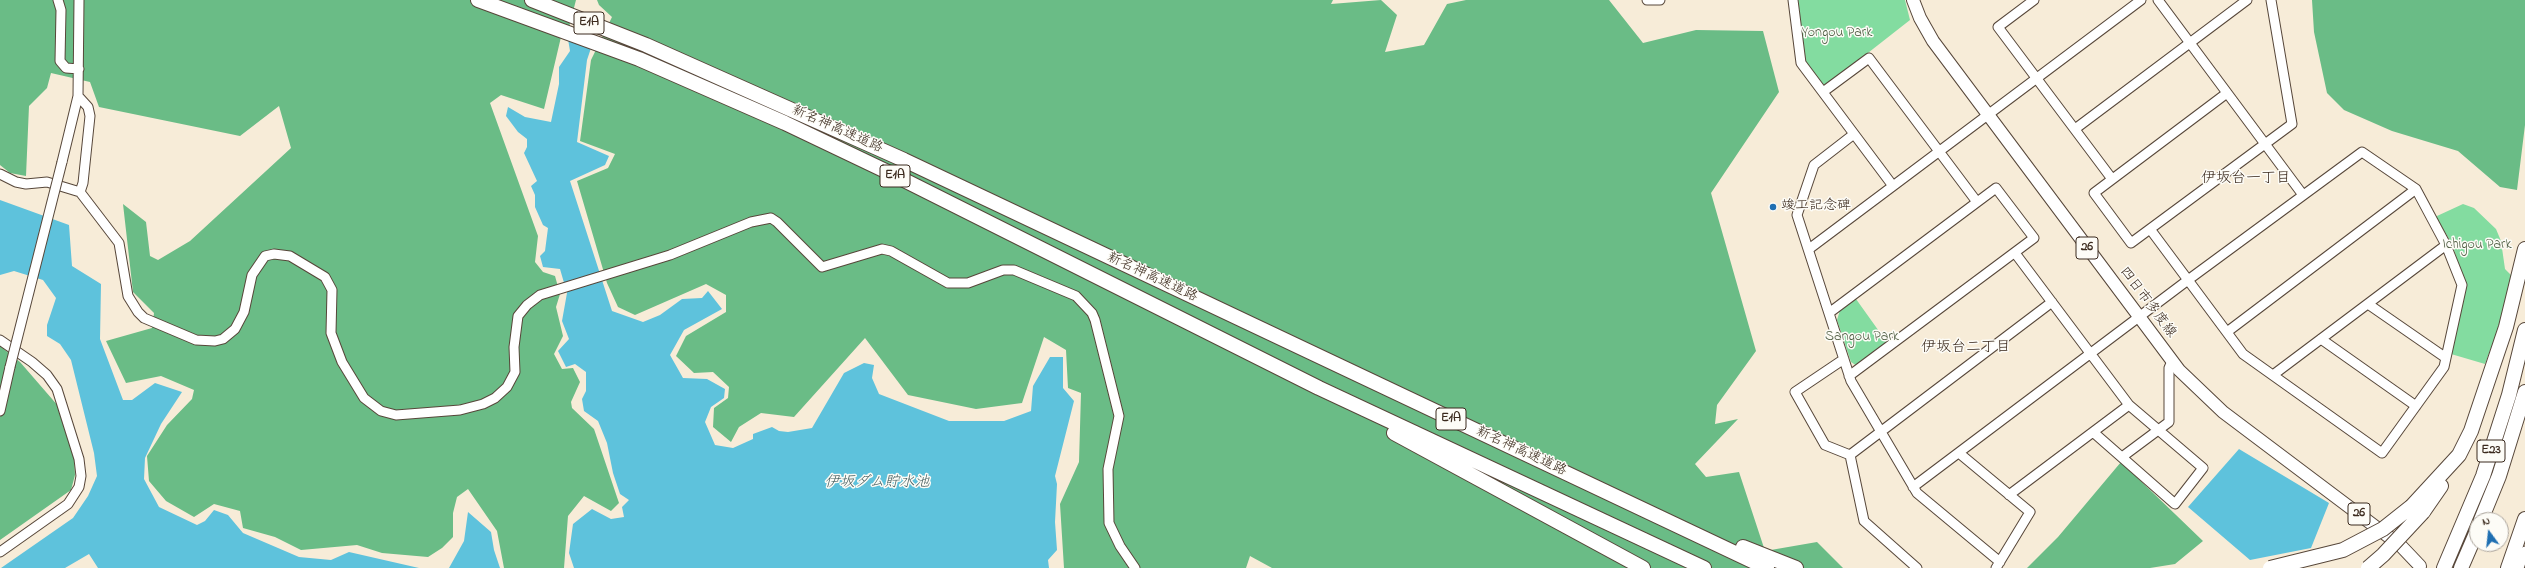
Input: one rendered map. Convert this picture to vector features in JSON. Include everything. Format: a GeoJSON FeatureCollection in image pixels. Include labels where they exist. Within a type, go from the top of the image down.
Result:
{"type":"FeatureCollection","features":[{"type":"Feature","properties":{"kind":"highway","name":"新名神高速道路"},"geometry":{"type":"LineString","coordinates":[[478,0],[639,59],[785,123],[894,175],[1319,388],[1704,568]]}},
{"type":"Feature","properties":{"kind":"highway","name":"新名神高速道路"},"geometry":{"type":"LineString","coordinates":[[532,0],[646,45],[904,160],[1767,568]]}},
{"type":"Feature","properties":{"kind":"highway"},"geometry":{"type":"LineString","coordinates":[[2270,568],[2343,550],[2418,509],[2437,494],[2459,455],[2482,403],[2512,306],[2525,249]]}},
{"type":"Feature","properties":{"kind":"highway","name":"E23"},"geometry":{"type":"LineString","coordinates":[[2444,568],[2483,476],[2509,395],[2525,330]]}},
{"type":"Feature","properties":{"kind":"highway"},"geometry":{"type":"LineString","coordinates":[[1319,388],[1387,430],[1643,568]]}},
{"type":"Feature","properties":{"kind":"highway","name":"E23"},"geometry":{"type":"LineString","coordinates":[[2484,512],[2499,476],[2525,392]]}},
{"type":"Feature","properties":{"kind":"highway"},"geometry":{"type":"LineString","coordinates":[[2368,568],[2383,555],[2418,509]]}},
{"type":"Feature","properties":{"kind":"highway"},"geometry":{"type":"LineString","coordinates":[[2508,568],[2525,519]]}},
{"type":"Feature","properties":{"kind":"highway"},"geometry":{"type":"LineString","coordinates":[[1678,526],[1796,568]]}},
{"type":"Feature","properties":{"kind":"highway"},"geometry":{"type":"LineString","coordinates":[[2461,568],[2469,550]]}},
{"type":"Feature","properties":{"kind":"main road","name":"四日市多度線"},"geometry":{"type":"LineString","coordinates":[[1913,0],[1920,18],[1933,41],[2172,361],[2223,412],[2401,546],[2420,566]]}},
{"type":"Feature","properties":{"kind":"street"},"geometry":{"type":"LineString","coordinates":[[58,0],[61,19],[60,61],[66,68],[79,69]]}},
{"type":"Feature","properties":{"kind":"street"},"geometry":{"type":"LineString","coordinates":[[0,411],[78,96],[79,0]]}},
{"type":"Feature","properties":{"kind":"street"},"geometry":{"type":"LineString","coordinates":[[1647,0],[1660,0]]}},
{"type":"Feature","properties":{"kind":"street"},"geometry":{"type":"LineString","coordinates":[[1793,0],[1801,63],[1893,186]]}},
{"type":"Feature","properties":{"kind":"street"},"geometry":{"type":"LineString","coordinates":[[2034,0],[1998,27],[2112,179]]}},
{"type":"Feature","properties":{"kind":"street"},"geometry":{"type":"LineString","coordinates":[[1809,249],[2141,0]]}},
{"type":"Feature","properties":{"kind":"street"},"geometry":{"type":"LineString","coordinates":[[2158,0],[2303,195]]}},
{"type":"Feature","properties":{"kind":"street"},"geometry":{"type":"LineString","coordinates":[[2075,130],[2247,0]]}},
{"type":"Feature","properties":{"kind":"street"},"geometry":{"type":"LineString","coordinates":[[2228,93],[2094,193],[2131,244],[2292,124],[2271,0]]}},
{"type":"Feature","properties":{"kind":"street"},"geometry":{"type":"LineString","coordinates":[[1824,92],[1869,58],[1977,202]]}},
{"type":"Feature","properties":{"kind":"street"},"geometry":{"type":"LineString","coordinates":[[78,96],[88,107],[90,116],[83,183],[80,192]]}},
{"type":"Feature","properties":{"kind":"street"},"geometry":{"type":"LineString","coordinates":[[1854,134],[1814,165],[1797,216],[1809,249],[1849,376],[1912,487],[1998,565],[2030,512],[1959,453]]}},
{"type":"Feature","properties":{"kind":"street"},"geometry":{"type":"LineString","coordinates":[[1912,487],[2188,280],[2362,152],[2416,190],[2446,245],[2462,285],[2444,367],[2382,453],[2243,354],[2227,332],[2188,280],[2150,229]]}},
{"type":"Feature","properties":{"kind":"street"},"geometry":{"type":"LineString","coordinates":[[0,174],[21,183],[47,182],[80,192],[119,243],[125,272],[126,290],[131,303],[144,318],[190,338],[206,342],[215,341],[222,339],[236,329],[244,312],[252,275],[265,256],[274,254],[290,256],[325,277],[332,290],[331,333],[342,362],[364,398],[381,411],[396,415],[460,410],[483,404],[495,398],[507,387],[515,372],[514,347],[518,316],[533,300],[549,292],[670,255],[751,222],[771,218],[777,222],[822,267],[882,249],[891,251],[948,283],[968,283],[1008,269],[1076,296],[1092,313],[1095,320],[1119,416],[1108,469],[1108,518],[1120,546],[1135,568]]}},
{"type":"Feature","properties":{"kind":"street"},"geometry":{"type":"LineString","coordinates":[[1829,313],[1996,188],[2034,238],[1849,376]]}},
{"type":"Feature","properties":{"kind":"street"},"geometry":{"type":"LineString","coordinates":[[2227,332],[2416,190]]}},
{"type":"Feature","properties":{"kind":"street"},"geometry":{"type":"LineString","coordinates":[[2273,376],[2446,245]]}},
{"type":"Feature","properties":{"kind":"street"},"geometry":{"type":"LineString","coordinates":[[2015,253],[2129,405],[2203,468],[2175,504],[2093,432]]}},
{"type":"Feature","properties":{"kind":"street"},"geometry":{"type":"LineString","coordinates":[[1850,455],[2052,302]]}},
{"type":"Feature","properties":{"kind":"street"},"geometry":{"type":"LineString","coordinates":[[2368,304],[2446,358]]}},
{"type":"Feature","properties":{"kind":"street"},"geometry":{"type":"LineString","coordinates":[[0,340],[32,362],[47,375],[57,388],[79,459],[81,476],[79,487],[68,504],[0,552]]}},
{"type":"Feature","properties":{"kind":"street"},"geometry":{"type":"LineString","coordinates":[[2321,340],[2416,406]]}},
{"type":"Feature","properties":{"kind":"street"},"geometry":{"type":"LineString","coordinates":[[1844,359],[1795,392],[1825,445],[1850,455]]}},
{"type":"Feature","properties":{"kind":"street"},"geometry":{"type":"LineString","coordinates":[[2122,457],[2169,422],[2169,368],[2172,361]]}},
{"type":"Feature","properties":{"kind":"street"},"geometry":{"type":"LineString","coordinates":[[2009,496],[2129,405]]}},
{"type":"Feature","properties":{"kind":"street"},"geometry":{"type":"LineString","coordinates":[[1850,455],[1864,521],[1917,568]]}},
{"type":"Feature","properties":{"kind":"street"},"geometry":{"type":"LineString","coordinates":[[2519,568],[2525,551]]}},
{"type":"Feature","properties":{"kind":"green space"},"geometry":{"type":"Polygon","coordinates":[[[0,0],[576,0],[568,31],[561,37],[544,109],[501,95],[490,103],[538,236],[535,262],[543,272],[555,276],[560,294],[556,307],[563,336],[554,354],[562,369],[573,368],[580,382],[571,402],[572,408],[594,429],[619,503],[611,511],[584,496],[568,516],[564,568],[504,568],[497,531],[468,489],[457,497],[453,513],[453,537],[442,548],[428,557],[382,553],[357,545],[301,550],[275,537],[243,528],[240,511],[214,504],[194,517],[166,501],[149,481],[147,456],[167,425],[192,399],[194,390],[161,376],[126,383],[106,341],[152,328],[154,313],[133,292],[123,204],[146,222],[150,256],[158,260],[190,241],[291,148],[279,106],[240,136],[99,107],[90,82],[51,73],[47,88],[29,106],[26,176],[10,173],[0,165],[0,0]]]}},
{"type":"Feature","properties":{"kind":"green space"},"geometry":{"type":"Polygon","coordinates":[[[597,0],[1333,0],[1331,4],[1381,0],[1397,15],[1385,52],[1424,45],[1447,4],[1466,0],[1609,0],[1643,43],[1696,30],[1763,31],[1779,92],[1711,193],[1756,351],[1717,405],[1715,424],[1738,419],[1695,464],[1706,477],[1739,472],[1765,551],[1817,542],[1843,568],[1272,568],[1250,556],[1246,568],[1064,568],[1060,504],[1079,462],[1081,393],[1068,388],[1066,350],[1044,337],[1022,403],[976,409],[908,395],[865,338],[794,417],[761,413],[739,427],[731,442],[713,427],[714,408],[728,398],[729,387],[713,372],[694,373],[676,356],[686,336],[726,312],[726,295],[706,284],[635,315],[618,307],[607,283],[577,181],[608,168],[615,154],[580,141],[591,60],[612,17],[599,5],[597,0]]]}},
{"type":"Feature","properties":{"kind":"green space","name":"Yongou Park"},"geometry":{"type":"Polygon","coordinates":[[[1798,0],[1905,0],[1910,20],[1827,85],[1821,84],[1805,60],[1798,0]]]}},
{"type":"Feature","properties":{"kind":"green space"},"geometry":{"type":"Polygon","coordinates":[[[2312,0],[2525,0],[2525,125],[2517,190],[2500,187],[2458,151],[2392,131],[2344,110],[2327,93],[2314,32],[2312,0]]]}},
{"type":"Feature","properties":{"kind":"green space","name":"Ichigou Park"},"geometry":{"type":"Polygon","coordinates":[[[2463,204],[2474,208],[2496,229],[2501,241],[2505,269],[2512,276],[2504,313],[2485,364],[2451,354],[2466,287],[2452,244],[2437,219],[2437,216],[2463,204]]]}},
{"type":"Feature","properties":{"kind":"green space","name":"Sangou Park"},"geometry":{"type":"Polygon","coordinates":[[[1856,299],[1886,341],[1886,344],[1857,366],[1851,362],[1837,320],[1840,310],[1856,299]]]}},
{"type":"Feature","properties":{"kind":"green space"},"geometry":{"type":"Polygon","coordinates":[[[0,346],[20,362],[59,407],[74,454],[75,475],[71,490],[0,540],[0,346]]]}},
{"type":"Feature","properties":{"kind":"green space"},"geometry":{"type":"Polygon","coordinates":[[[2121,462],[2203,541],[2175,564],[2150,568],[2027,568],[2058,537],[2121,462]]]}},
{"type":"Feature","properties":{"kind":"water","name":"伊坂ダム貯水池"},"geometry":{"type":"Polygon","coordinates":[[[591,16],[593,42],[587,60],[577,142],[609,156],[605,165],[570,181],[612,311],[643,322],[660,315],[682,299],[702,298],[708,291],[722,309],[684,330],[670,355],[683,378],[707,379],[725,389],[724,398],[711,407],[705,422],[715,445],[733,448],[753,439],[753,434],[772,427],[779,431],[788,432],[812,428],[844,373],[864,363],[874,365],[872,378],[879,394],[949,421],[1004,421],[1031,411],[1033,386],[1050,357],[1063,357],[1063,388],[1074,401],[1055,476],[1057,484],[1055,522],[1057,550],[1048,560],[1049,568],[574,568],[569,553],[573,524],[592,509],[611,519],[624,517],[622,507],[629,500],[620,494],[613,473],[607,443],[598,421],[584,411],[582,399],[586,391],[586,372],[575,364],[566,367],[558,351],[569,339],[562,321],[567,293],[560,269],[543,267],[540,256],[545,251],[548,228],[543,225],[535,207],[535,195],[531,186],[537,181],[524,153],[527,147],[527,139],[518,132],[506,116],[508,107],[525,117],[551,122],[559,84],[559,67],[570,51],[568,39],[591,16]]]}},
{"type":"Feature","properties":{"kind":"water"},"geometry":{"type":"Polygon","coordinates":[[[0,200],[69,225],[72,266],[101,284],[100,339],[123,400],[132,400],[155,383],[182,392],[161,424],[145,458],[144,479],[159,507],[197,525],[205,521],[214,510],[228,515],[243,533],[299,557],[331,560],[349,552],[419,568],[98,568],[89,554],[65,568],[1,568],[73,518],[88,496],[97,476],[94,453],[71,360],[60,344],[47,336],[47,325],[56,298],[43,280],[14,271],[0,275],[0,200]]]}},
{"type":"Feature","properties":{"kind":"water"},"geometry":{"type":"Polygon","coordinates":[[[2239,449],[2329,503],[2311,548],[2250,560],[2188,507],[2239,449]]]}},
{"type":"Feature","properties":{"kind":"water"},"geometry":{"type":"Polygon","coordinates":[[[468,512],[491,532],[494,550],[500,568],[449,568],[464,541],[468,512]]]}},
{"type":"Feature","properties":{"kind":"place","name":"竣工記念碑"},"geometry":{"type":"Point","coordinates":[1773,207]}},
{"type":"Feature","properties":{"kind":"district","name":"伊坂台一丁目"},"geometry":{"type":"Point","coordinates":[2246,180]}},
{"type":"Feature","properties":{"kind":"district","name":"伊坂台二丁目"},"geometry":{"type":"Point","coordinates":[1966,349]}}]}
